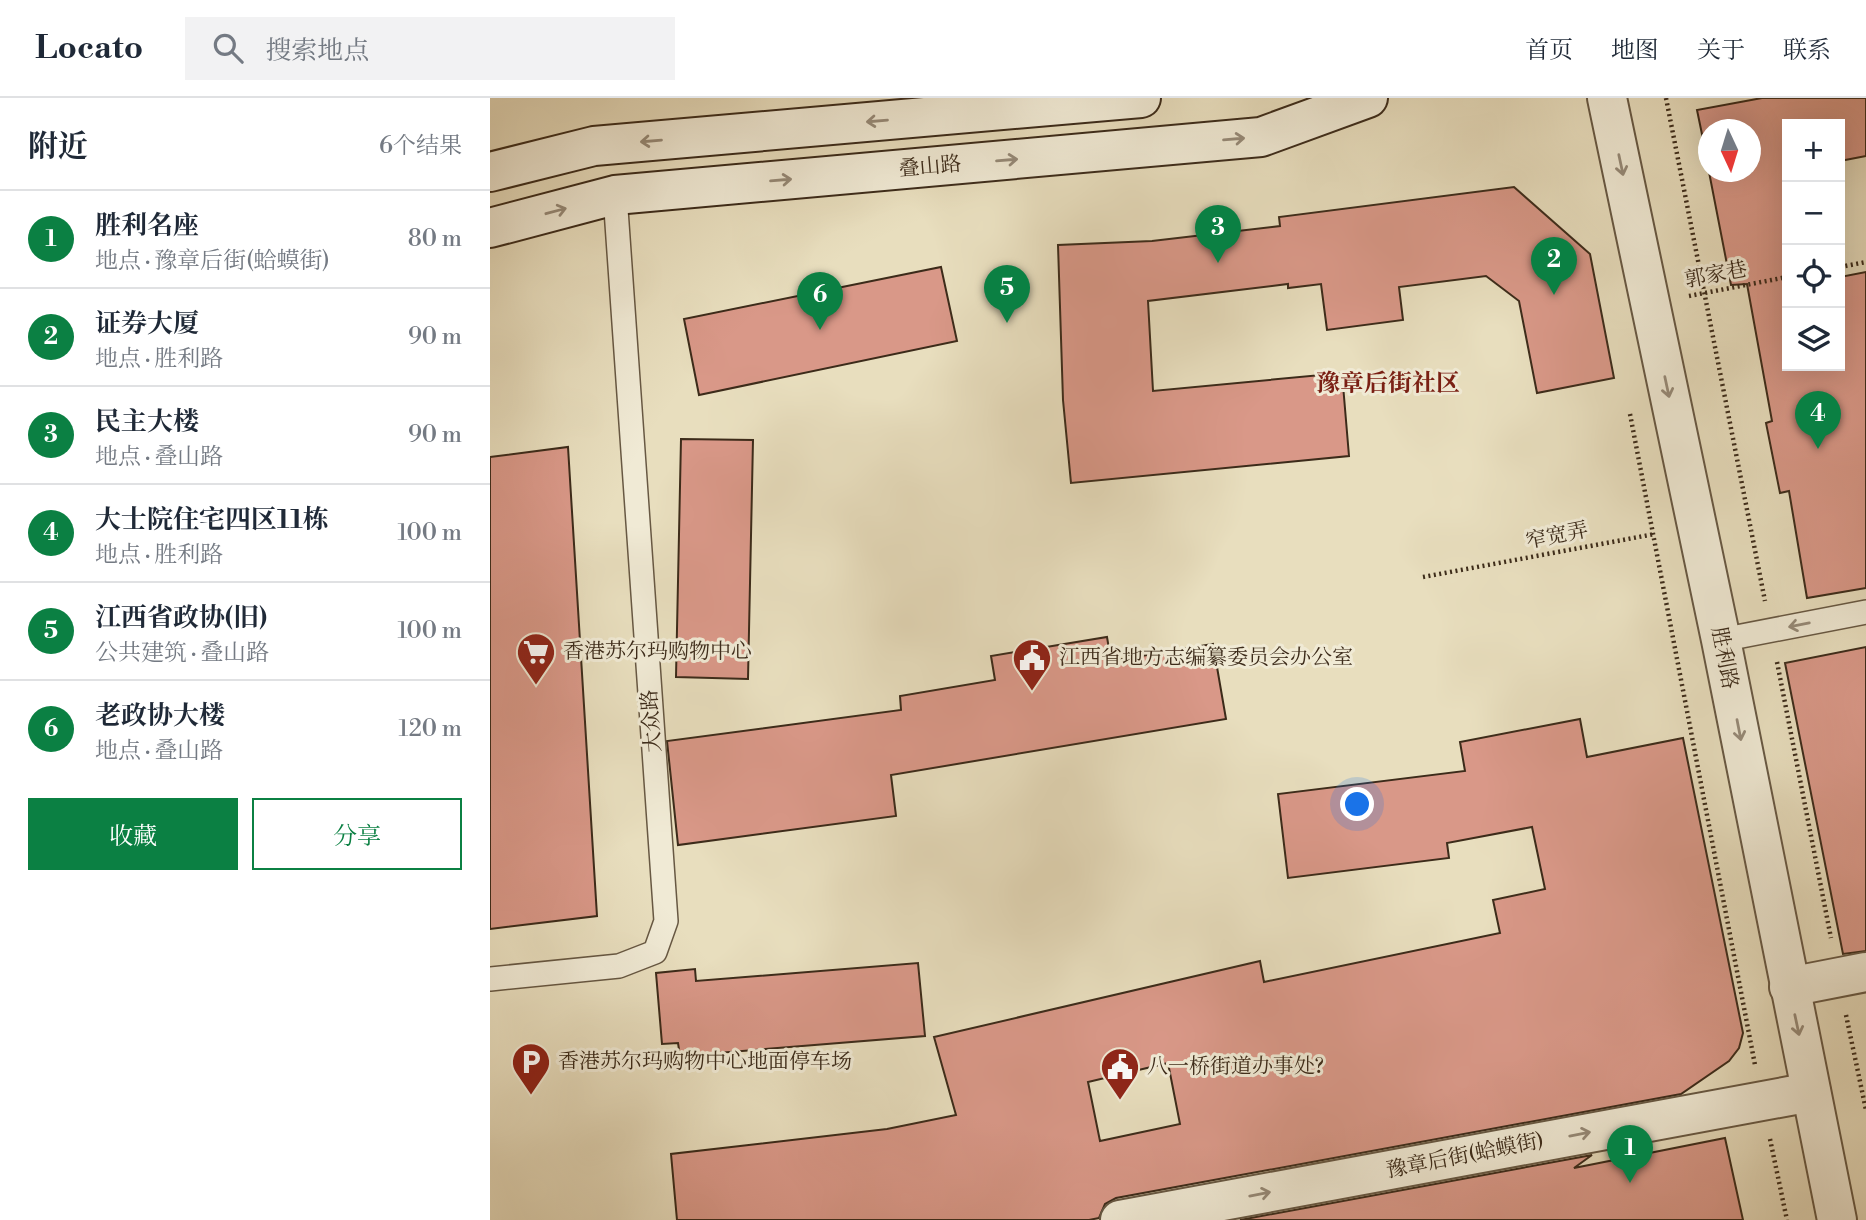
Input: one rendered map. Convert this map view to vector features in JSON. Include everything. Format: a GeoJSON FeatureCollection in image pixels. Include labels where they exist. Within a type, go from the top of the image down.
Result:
{"type":"FeatureCollection","features":[{"type":"Feature","properties":{"kind":"street"},"geometry":{"type":"LineString","coordinates":[[490,172],[594,146],[1141,98]]}},
{"type":"Feature","properties":{"kind":"street","name":"叠山路"},"geometry":{"type":"LineString","coordinates":[[490,228],[615,195],[1261,137],[1368,98]]}},
{"type":"Feature","properties":{"kind":"street","name":"胜利路"},"geometry":{"type":"LineString","coordinates":[[1607,98],[1721,640],[1837,1220]]}},
{"type":"Feature","properties":{"kind":"street"},"geometry":{"type":"LineString","coordinates":[[1789,987],[1852,975]]}},
{"type":"Feature","properties":{"kind":"street","name":"豫章后街(蛤蟆街)"},"geometry":{"type":"LineString","coordinates":[[1120,1220],[1811,1092]]}},
{"type":"Feature","properties":{"kind":"lane","name":"大众路"},"geometry":{"type":"LineString","coordinates":[[490,979],[619,966],[655,952],[666,920],[615,195]]}},
{"type":"Feature","properties":{"kind":"lane"},"geometry":{"type":"LineString","coordinates":[[1721,640],[1866,612]]}},
{"type":"Feature","properties":{"kind":"path"},"geometry":{"type":"LineString","coordinates":[[1666,98],[1771,631],[1852,975],[1866,1110]]}},
{"type":"Feature","properties":{"kind":"path"},"geometry":{"type":"LineString","coordinates":[[1845,266],[1866,262]]}},
{"type":"Feature","properties":{"kind":"path","name":"郭家巷"},"geometry":{"type":"LineString","coordinates":[[1650,303],[1782,278]]}},
{"type":"Feature","properties":{"kind":"path"},"geometry":{"type":"LineString","coordinates":[[1629,408],[1787,1220]]}},
{"type":"Feature","properties":{"kind":"path","name":"窄宽弄"},"geometry":{"type":"LineString","coordinates":[[1423,577],[1697,526]]}},
{"type":"Feature","properties":{"kind":"building"},"geometry":{"type":"Polygon","coordinates":[[[1762,98],[1866,98],[1866,156],[1845,160],[1845,119],[1782,119],[1782,371],[1845,371],[1845,276],[1866,272],[1866,588],[1807,598],[1789,491],[1780,493],[1766,423],[1772,421],[1747,284],[1731,285],[1711,182],[1761,182],[1761,119],[1699,119],[1697,110],[1762,98]]]}},
{"type":"Feature","properties":{"kind":"building"},"geometry":{"type":"Polygon","coordinates":[[[1514,187],[1590,254],[1614,378],[1537,393],[1519,301],[1486,276],[1399,287],[1403,320],[1327,330],[1321,284],[1288,288],[1288,284],[1148,301],[1153,391],[1342,373],[1349,456],[1071,483],[1063,400],[1058,245],[1152,241],[1280,226],[1279,217],[1514,187]]]}},
{"type":"Feature","properties":{"kind":"building"},"geometry":{"type":"Polygon","coordinates":[[[941,267],[957,341],[699,395],[684,319],[941,267]]]}},
{"type":"Feature","properties":{"kind":"building"},"geometry":{"type":"Polygon","coordinates":[[[681,439],[753,440],[748,679],[676,677],[681,439]]]}},
{"type":"Feature","properties":{"kind":"building","name":"香港苏尔玛购物中心"},"geometry":{"type":"Polygon","coordinates":[[[568,447],[597,916],[490,929],[490,457],[568,447]]]}},
{"type":"Feature","properties":{"kind":"building"},"geometry":{"type":"Polygon","coordinates":[[[1107,637],[1111,661],[1213,644],[1226,719],[891,775],[896,816],[678,845],[667,741],[901,710],[900,696],[995,680],[991,656],[1107,637]]]}},
{"type":"Feature","properties":{"kind":"building"},"geometry":{"type":"Polygon","coordinates":[[[1866,647],[1866,951],[1843,954],[1785,663],[1866,647]]]}},
{"type":"Feature","properties":{"kind":"building"},"geometry":{"type":"Polygon","coordinates":[[[1580,719],[1587,757],[1683,738],[1743,1033],[1739,1048],[1729,1061],[1681,1094],[1116,1198],[1105,1204],[1099,1218],[1089,1220],[677,1220],[671,1154],[887,1129],[956,1115],[934,1037],[1260,961],[1264,982],[1500,933],[1493,900],[1545,889],[1532,827],[1447,843],[1449,858],[1288,878],[1278,794],[1465,771],[1460,742],[1580,719]],[[1168,1063],[1088,1082],[1100,1141],[1180,1124],[1168,1063]]]}},
{"type":"Feature","properties":{"kind":"building"},"geometry":{"type":"Polygon","coordinates":[[[918,963],[925,1036],[680,1056],[678,1043],[662,1044],[656,973],[695,969],[696,981],[918,963]]]}},
{"type":"Feature","properties":{"kind":"building"},"geometry":{"type":"Polygon","coordinates":[[[1725,1138],[1743,1220],[1240,1220],[1592,1155],[1574,1168],[1725,1138]]]}},
{"type":"Feature","properties":{"kind":"place","name":"民主大楼"},"geometry":{"type":"Point","coordinates":[1218,263]}},
{"type":"Feature","properties":{"kind":"place","name":"证券大厦"},"geometry":{"type":"Point","coordinates":[1554,295]}},
{"type":"Feature","properties":{"kind":"place","name":"江西省政协(旧)"},"geometry":{"type":"Point","coordinates":[1007,323]}},
{"type":"Feature","properties":{"kind":"place","name":"老政协大楼"},"geometry":{"type":"Point","coordinates":[820,330]}},
{"type":"Feature","properties":{"kind":"place","name":"大士院住宅四区11栋"},"geometry":{"type":"Point","coordinates":[1818,449]}},
{"type":"Feature","properties":{"kind":"place","name":"香港苏尔玛购物中心"},"geometry":{"type":"Point","coordinates":[536,686]}},
{"type":"Feature","properties":{"kind":"place","name":"江西省地方志编纂委员会办公室"},"geometry":{"type":"Point","coordinates":[1032,692]}},
{"type":"Feature","properties":{"kind":"place","name":"香港苏尔玛购物中心地面停车场"},"geometry":{"type":"Point","coordinates":[531,1096]}},
{"type":"Feature","properties":{"kind":"place","name":"八一桥街道办事处?"},"geometry":{"type":"Point","coordinates":[1120,1101]}},
{"type":"Feature","properties":{"kind":"place","name":"胜利名座"},"geometry":{"type":"Point","coordinates":[1630,1183]}},
{"type":"Feature","properties":{"kind":"district","name":"豫章后街社区"},"geometry":{"type":"Point","coordinates":[1388,384]}}]}
